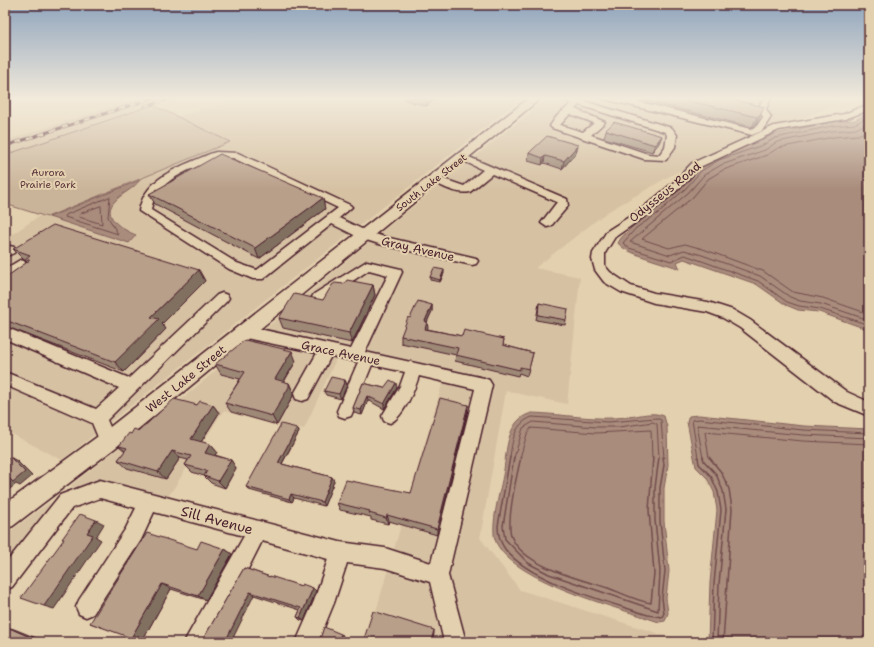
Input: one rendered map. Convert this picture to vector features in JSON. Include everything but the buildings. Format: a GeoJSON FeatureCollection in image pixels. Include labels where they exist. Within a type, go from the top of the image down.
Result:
{"type":"FeatureCollection","features":[{"type":"Feature","properties":{"kind":"main road","name":"South Lake Street"},"geometry":{"type":"LineString","coordinates":[[364,235],[498,128]]}},
{"type":"Feature","properties":{"kind":"main road","name":"West Lake Street"},"geometry":{"type":"LineString","coordinates":[[5,518],[108,442],[246,332],[364,235]]}},
{"type":"Feature","properties":{"kind":"street"},"geometry":{"type":"LineString","coordinates":[[562,128],[658,159],[662,158],[670,147],[672,134],[670,130],[664,128]]}},
{"type":"Feature","properties":{"kind":"street"},"geometry":{"type":"LineString","coordinates":[[585,136],[593,128]]}},
{"type":"Feature","properties":{"kind":"street"},"geometry":{"type":"LineString","coordinates":[[736,128],[752,132],[758,128]]}},
{"type":"Feature","properties":{"kind":"street","name":"Odysseus Road"},"geometry":{"type":"LineString","coordinates":[[777,128],[696,164],[677,185],[647,210],[611,234],[599,253],[598,259],[600,267],[609,279],[626,289],[654,298],[689,302],[728,314],[745,324],[841,397],[869,409]]}},
{"type":"Feature","properties":{"kind":"street"},"geometry":{"type":"LineString","coordinates":[[235,155],[346,207],[330,219],[258,276],[233,266],[145,211],[147,199],[154,188],[176,173],[216,156],[235,155]]}},
{"type":"Feature","properties":{"kind":"street"},"geometry":{"type":"LineString","coordinates":[[462,157],[563,201],[562,206],[547,223]]}},
{"type":"Feature","properties":{"kind":"street"},"geometry":{"type":"LineString","coordinates":[[435,179],[456,188],[466,190],[491,169]]}},
{"type":"Feature","properties":{"kind":"street","name":"Gray Avenue"},"geometry":{"type":"LineString","coordinates":[[330,219],[364,235],[383,241],[472,261]]}},
{"type":"Feature","properties":{"kind":"street"},"geometry":{"type":"LineString","coordinates":[[5,249],[10,250],[5,253]]}},
{"type":"Feature","properties":{"kind":"street"},"geometry":{"type":"LineString","coordinates":[[5,275],[20,264]]}},
{"type":"Feature","properties":{"kind":"street"},"geometry":{"type":"LineString","coordinates":[[319,297],[368,265],[396,272],[361,357],[345,411]]}},
{"type":"Feature","properties":{"kind":"street"},"geometry":{"type":"LineString","coordinates":[[98,418],[222,298]]}},
{"type":"Feature","properties":{"kind":"street","name":"Grace Avenue"},"geometry":{"type":"LineString","coordinates":[[246,332],[414,368],[484,386],[438,575]]}},
{"type":"Feature","properties":{"kind":"street"},"geometry":{"type":"LineString","coordinates":[[5,333],[131,386]]}},
{"type":"Feature","properties":{"kind":"street"},"geometry":{"type":"LineString","coordinates":[[302,394],[327,350]]}},
{"type":"Feature","properties":{"kind":"street"},"geometry":{"type":"LineString","coordinates":[[390,416],[406,389],[414,368]]}},
{"type":"Feature","properties":{"kind":"street"},"geometry":{"type":"LineString","coordinates":[[5,378],[98,418],[108,442]]}},
{"type":"Feature","properties":{"kind":"street"},"geometry":{"type":"LineString","coordinates":[[5,580],[66,501],[56,480]]}},
{"type":"Feature","properties":{"kind":"street","name":"Sill Avenue"},"geometry":{"type":"LineString","coordinates":[[66,501],[100,489],[340,552],[370,555],[438,575]]}},
{"type":"Feature","properties":{"kind":"street"},"geometry":{"type":"LineString","coordinates":[[86,607],[134,534],[137,524],[150,502]]}},
{"type":"Feature","properties":{"kind":"street"},"geometry":{"type":"LineString","coordinates":[[195,642],[235,574],[257,530]]}},
{"type":"Feature","properties":{"kind":"street"},"geometry":{"type":"LineString","coordinates":[[307,642],[324,603],[340,552]]}},
{"type":"Feature","properties":{"kind":"street"},"geometry":{"type":"LineString","coordinates":[[438,575],[455,642]]}},
{"type":"Feature","properties":{"kind":"shaded area"},"geometry":{"type":"Polygon","coordinates":[[[45,128],[84,128],[5,155],[5,141],[45,128]]]}},
{"type":"Feature","properties":{"kind":"shaded area"},"geometry":{"type":"Polygon","coordinates":[[[200,128],[484,128],[62,460],[12,434],[5,438],[5,239],[41,215],[47,217],[229,142],[200,128]]]}},
{"type":"Feature","properties":{"kind":"shaded area"},"geometry":{"type":"Polygon","coordinates":[[[510,128],[780,128],[675,173],[607,212],[535,268],[580,277],[567,404],[506,391],[480,538],[520,590],[672,638],[672,642],[367,642],[444,378],[338,355],[304,429],[223,411],[159,511],[70,486],[183,398],[374,238],[510,128]]]}},
{"type":"Feature","properties":{"kind":"shaded area"},"geometry":{"type":"Polygon","coordinates":[[[50,502],[49,514],[5,570],[5,535],[50,502]]]}},
{"type":"Feature","properties":{"kind":"green space","name":"Aurora Prairie Park"},"geometry":{"type":"Polygon","coordinates":[[[84,128],[201,128],[230,142],[47,217],[5,204],[5,155],[84,128]]]}},
{"type":"Feature","properties":{"kind":"water"},"geometry":{"type":"Polygon","coordinates":[[[802,128],[869,128],[869,330],[819,312],[798,310],[786,305],[756,284],[684,259],[677,262],[680,269],[629,251],[618,243],[634,225],[683,185],[698,168],[717,156],[761,141],[774,134],[802,128]]]}},
{"type":"Feature","properties":{"kind":"water"},"geometry":{"type":"Polygon","coordinates":[[[140,180],[111,206],[111,217],[115,222],[125,230],[136,235],[129,243],[49,217],[140,180]]]}},
{"type":"Feature","properties":{"kind":"water"},"geometry":{"type":"Polygon","coordinates":[[[532,413],[591,418],[615,418],[650,414],[664,416],[667,427],[668,465],[664,488],[664,521],[669,571],[666,598],[668,613],[665,621],[659,622],[585,598],[560,588],[536,577],[516,564],[501,550],[494,535],[494,526],[507,447],[514,426],[519,420],[532,413]]]}},
{"type":"Feature","properties":{"kind":"water"},"geometry":{"type":"Polygon","coordinates":[[[699,415],[804,426],[869,429],[869,642],[708,642],[710,583],[717,510],[714,492],[707,478],[696,467],[687,422],[689,416],[699,415]]]}},
{"type":"Feature","properties":{"kind":"railway"},"geometry":{"type":"LineString","coordinates":[[5,146],[60,128]]}}]}
